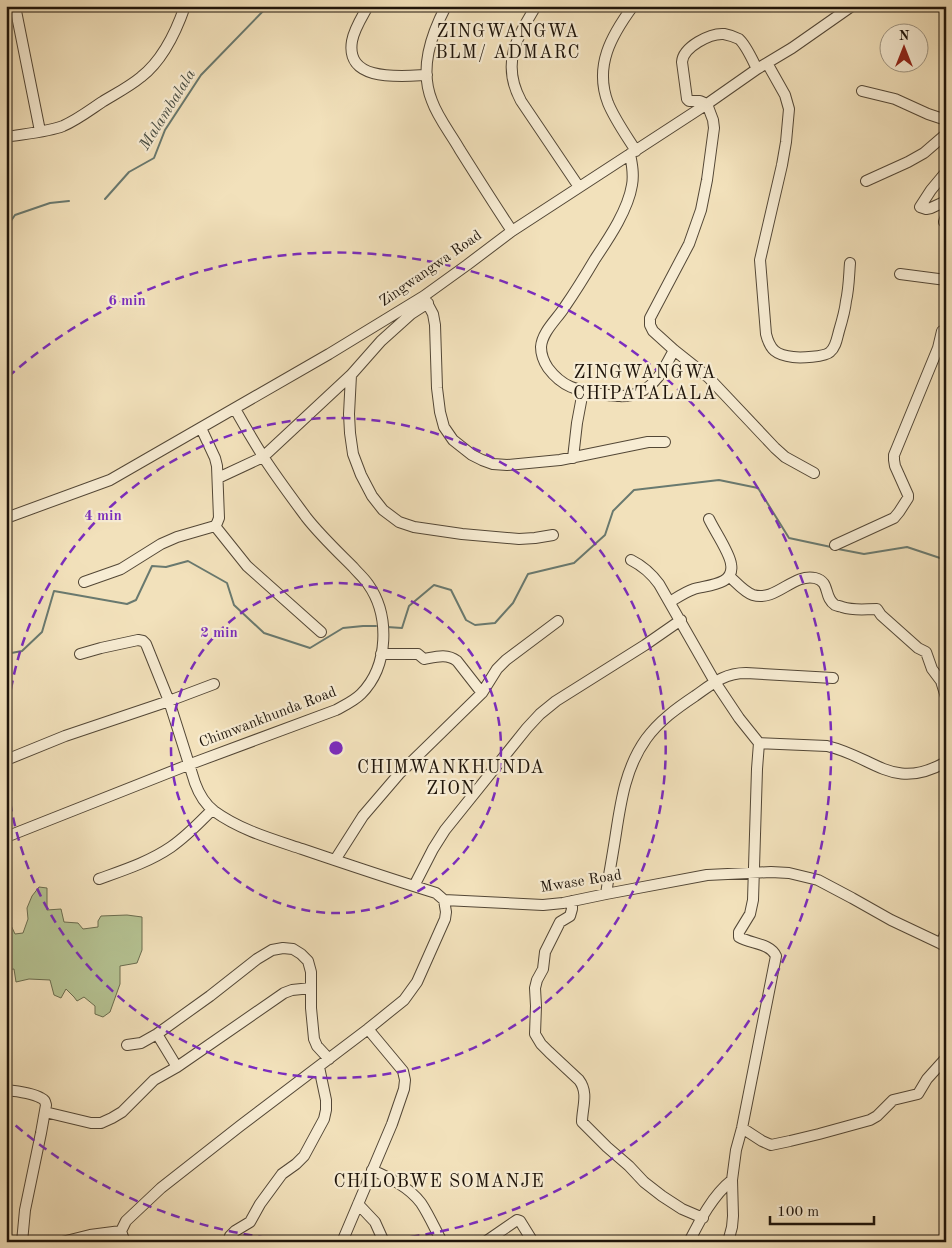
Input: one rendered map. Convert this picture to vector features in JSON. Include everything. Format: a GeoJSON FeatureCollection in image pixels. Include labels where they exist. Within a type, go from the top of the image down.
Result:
{"type":"FeatureCollection","features":[{"type":"Feature","properties":{"kind":"street"},"geometry":{"type":"LineString","coordinates":[[15,6],[40,131]]}},
{"type":"Feature","properties":{"kind":"street"},"geometry":{"type":"LineString","coordinates":[[6,136],[54,128],[68,122],[141,77],[164,52],[185,6]]}},
{"type":"Feature","properties":{"kind":"street"},"geometry":{"type":"LineString","coordinates":[[368,6],[352,40],[354,59],[359,66],[366,71],[396,77],[426,75]]}},
{"type":"Feature","properties":{"kind":"street"},"geometry":{"type":"LineString","coordinates":[[446,6],[433,33],[427,62],[426,75],[429,93],[436,110],[486,192],[512,230]]}},
{"type":"Feature","properties":{"kind":"street"},"geometry":{"type":"LineString","coordinates":[[536,6],[525,24],[514,50],[511,70],[512,81],[521,101],[579,187]]}},
{"type":"Feature","properties":{"kind":"street"},"geometry":{"type":"LineString","coordinates":[[633,6],[614,34],[608,48],[603,77],[608,102],[633,152],[632,187],[621,214],[606,242],[545,334],[541,353],[554,376],[567,385],[583,391],[632,396],[649,387],[658,378],[674,350]]}},
{"type":"Feature","properties":{"kind":"street","name":"Zingwangwa Road"},"geometry":{"type":"LineString","coordinates":[[6,518],[110,480],[426,299],[512,230],[792,48],[838,11],[852,6]]}},
{"type":"Feature","properties":{"kind":"street"},"geometry":{"type":"LineString","coordinates":[[757,69],[743,43],[738,38],[725,34],[710,36],[694,45],[682,57],[687,99],[707,104],[714,128],[701,210],[689,244],[649,322],[653,331],[708,377],[775,448],[785,457],[814,473]]}},
{"type":"Feature","properties":{"kind":"street"},"geometry":{"type":"LineString","coordinates":[[767,63],[785,95],[790,109],[782,165],[760,260],[766,334],[772,350],[779,354],[796,358],[821,355],[832,351],[845,307],[850,263]]}},
{"type":"Feature","properties":{"kind":"street"},"geometry":{"type":"LineString","coordinates":[[862,90],[894,99],[946,120]]}},
{"type":"Feature","properties":{"kind":"street"},"geometry":{"type":"LineString","coordinates":[[866,180],[924,153],[946,133],[931,115]]}},
{"type":"Feature","properties":{"kind":"street"},"geometry":{"type":"LineString","coordinates":[[946,172],[920,207],[931,208],[946,200]]}},
{"type":"Feature","properties":{"kind":"street"},"geometry":{"type":"LineString","coordinates":[[900,274],[946,280]]}},
{"type":"Feature","properties":{"kind":"street"},"geometry":{"type":"LineString","coordinates":[[218,478],[263,457],[351,375],[381,341],[426,299],[433,314],[435,325],[437,388],[444,427],[453,440],[472,456],[493,464],[507,465],[573,458],[648,442],[665,442]]}},
{"type":"Feature","properties":{"kind":"street"},"geometry":{"type":"LineString","coordinates":[[835,545],[894,518],[908,498],[895,466],[894,455],[938,348],[942,331],[946,329]]}},
{"type":"Feature","properties":{"kind":"street"},"geometry":{"type":"LineString","coordinates":[[351,375],[349,423],[353,454],[372,496],[383,510],[399,522],[414,527],[519,539],[553,535]]}},
{"type":"Feature","properties":{"kind":"street"},"geometry":{"type":"LineString","coordinates":[[573,458],[583,391]]}},
{"type":"Feature","properties":{"kind":"street","name":"Chimwankhunda Road"},"geometry":{"type":"LineString","coordinates":[[6,838],[188,764],[336,710],[352,702],[362,694],[378,669],[383,625],[375,595],[367,583],[325,540],[308,519],[263,457],[235,409]]}},
{"type":"Feature","properties":{"kind":"street"},"geometry":{"type":"LineString","coordinates":[[84,582],[121,569],[177,537],[214,526],[217,523],[219,518],[218,478],[215,458],[201,428]]}},
{"type":"Feature","properties":{"kind":"street"},"geometry":{"type":"LineString","coordinates":[[670,602],[686,592],[721,582],[729,576],[732,566],[729,557],[708,519]]}},
{"type":"Feature","properties":{"kind":"street"},"geometry":{"type":"LineString","coordinates":[[214,526],[247,566],[321,632]]}},
{"type":"Feature","properties":{"kind":"street"},"geometry":{"type":"LineString","coordinates":[[631,560],[652,574],[659,584],[715,682],[739,718],[759,743],[756,769],[753,900],[752,909],[739,932],[739,938],[764,945],[774,951],[776,956],[736,1150],[732,1180],[733,1216],[728,1242]]}},
{"type":"Feature","properties":{"kind":"street"},"geometry":{"type":"LineString","coordinates":[[729,576],[749,593],[759,596],[765,596],[804,578],[816,578],[822,581],[827,589],[829,598],[835,605],[854,610],[877,609],[881,616],[918,648],[926,652],[932,669],[941,681],[946,698]]}},
{"type":"Feature","properties":{"kind":"street"},"geometry":{"type":"LineString","coordinates":[[414,886],[445,830],[540,714],[556,701],[645,645],[680,620]]}},
{"type":"Feature","properties":{"kind":"street"},"geometry":{"type":"LineString","coordinates":[[334,860],[363,816],[381,794],[482,693],[497,669],[506,660],[558,621]]}},
{"type":"Feature","properties":{"kind":"street","name":"Mwase Road"},"geometry":{"type":"LineString","coordinates":[[80,654],[138,640],[146,644],[168,701],[195,783],[201,796],[212,810],[246,829],[436,893],[444,900],[534,905],[563,903],[707,875],[789,873],[818,880],[891,920],[944,945]]}},
{"type":"Feature","properties":{"kind":"street"},"geometry":{"type":"LineString","coordinates":[[381,654],[418,654],[424,659],[439,656],[453,658],[482,693]]}},
{"type":"Feature","properties":{"kind":"street"},"geometry":{"type":"LineString","coordinates":[[606,894],[624,786],[646,738],[658,725],[672,712],[729,674],[834,678]]}},
{"type":"Feature","properties":{"kind":"street"},"geometry":{"type":"LineString","coordinates":[[6,760],[65,736],[214,684]]}},
{"type":"Feature","properties":{"kind":"street"},"geometry":{"type":"LineString","coordinates":[[759,743],[827,746],[845,751],[882,769],[902,774],[918,773],[935,768],[946,762]]}},
{"type":"Feature","properties":{"kind":"street"},"geometry":{"type":"LineString","coordinates":[[99,879],[135,866],[171,847],[189,833],[212,810]]}},
{"type":"Feature","properties":{"kind":"street"},"geometry":{"type":"LineString","coordinates":[[126,1242],[122,1236],[122,1231],[126,1221],[161,1188],[404,1000],[417,982],[445,919],[444,900]]}},
{"type":"Feature","properties":{"kind":"street"},"geometry":{"type":"LineString","coordinates":[[572,901],[570,916],[560,922],[545,952],[543,969],[537,980],[535,1034],[541,1044],[583,1085],[585,1102],[582,1122],[607,1147],[630,1166],[644,1182],[682,1209],[703,1218]]}},
{"type":"Feature","properties":{"kind":"street"},"geometry":{"type":"LineString","coordinates":[[944,945],[946,932]]}},
{"type":"Feature","properties":{"kind":"street"},"geometry":{"type":"LineString","coordinates":[[127,1045],[141,1043],[157,1034],[257,959],[272,950],[283,948],[293,949],[302,954],[308,961],[311,972],[310,988],[314,1039],[317,1046],[329,1059]]}},
{"type":"Feature","properties":{"kind":"street"},"geometry":{"type":"LineString","coordinates":[[45,1112],[91,1123],[101,1123],[112,1118],[122,1112],[154,1080],[177,1068],[284,993],[310,988]]}},
{"type":"Feature","properties":{"kind":"street"},"geometry":{"type":"LineString","coordinates":[[342,1242],[392,1124],[404,1089],[403,1071],[368,1029]]}},
{"type":"Feature","properties":{"kind":"street"},"geometry":{"type":"LineString","coordinates":[[157,1034],[177,1068]]}},
{"type":"Feature","properties":{"kind":"street"},"geometry":{"type":"LineString","coordinates":[[742,1128],[771,1145],[870,1120],[877,1116],[893,1100],[918,1094],[927,1079],[946,1059]]}},
{"type":"Feature","properties":{"kind":"street"},"geometry":{"type":"LineString","coordinates":[[228,1242],[230,1236],[250,1222],[260,1204],[282,1174],[304,1156],[324,1119],[326,1100],[319,1066]]}},
{"type":"Feature","properties":{"kind":"street"},"geometry":{"type":"LineString","coordinates":[[6,1090],[41,1097],[46,1105],[25,1210],[22,1242]]}},
{"type":"Feature","properties":{"kind":"street"},"geometry":{"type":"LineString","coordinates":[[372,1170],[399,1183],[421,1203],[442,1242]]}},
{"type":"Feature","properties":{"kind":"street"},"geometry":{"type":"LineString","coordinates":[[689,1242],[716,1196],[732,1180]]}},
{"type":"Feature","properties":{"kind":"street"},"geometry":{"type":"LineString","coordinates":[[358,1204],[375,1222],[384,1242]]}},
{"type":"Feature","properties":{"kind":"street"},"geometry":{"type":"LineString","coordinates":[[485,1242],[517,1220],[520,1220],[533,1242]]}},
{"type":"Feature","properties":{"kind":"street"},"geometry":{"type":"LineString","coordinates":[[62,1242],[90,1235],[122,1231]]}},
{"type":"Feature","properties":{"kind":"green space"},"geometry":{"type":"Polygon","coordinates":[[[39,887],[47,888],[47,910],[61,909],[64,922],[78,923],[83,929],[98,927],[98,921],[101,916],[127,915],[142,917],[142,950],[137,963],[120,966],[120,984],[110,1012],[103,1017],[95,1014],[95,1006],[84,997],[77,1001],[66,989],[61,998],[54,995],[50,980],[29,979],[16,982],[14,969],[6,970],[6,918],[15,934],[23,933],[28,919],[27,908],[32,896],[39,887]]]}},
{"type":"Feature","properties":{"kind":"waterway","name":"Malambalala"},"geometry":{"type":"LineString","coordinates":[[105,199],[129,172],[154,158],[165,130],[201,75],[268,6]]}},
{"type":"Feature","properties":{"kind":"waterway","name":"Malambalala"},"geometry":{"type":"LineString","coordinates":[[6,228],[15,215],[50,203],[69,201]]}},
{"type":"Feature","properties":{"kind":"waterway"},"geometry":{"type":"LineString","coordinates":[[387,627],[402,628],[409,606],[434,585],[451,590],[466,620],[475,625],[495,623],[513,603],[528,574],[574,563],[605,535],[613,511],[634,490],[719,480],[758,488],[789,538],[831,547]]}},
{"type":"Feature","properties":{"kind":"waterway"},"geometry":{"type":"LineString","coordinates":[[838,549],[864,554],[907,547],[946,560]]}},
{"type":"Feature","properties":{"kind":"waterway"},"geometry":{"type":"LineString","coordinates":[[6,654],[22,651],[42,632],[54,591],[127,604],[136,600],[152,566],[166,567],[188,561],[227,583],[234,605],[264,633],[310,648],[343,628],[376,626]]}},
{"type":"Feature","properties":{"kind":"district","name":"ZINGWANGWA BLM/ ADMARC"},"geometry":{"type":"Point","coordinates":[508,42]}},
{"type":"Feature","properties":{"kind":"district","name":"ZINGWANGWA CHIPATALALA"},"geometry":{"type":"Point","coordinates":[645,383]}},
{"type":"Feature","properties":{"kind":"district","name":"CHIMWANKHUNDA ZION"},"geometry":{"type":"Point","coordinates":[451,778]}},
{"type":"Feature","properties":{"kind":"district","name":"CHILOBWE SOMANJE"},"geometry":{"type":"Point","coordinates":[439,1182]}}]}
